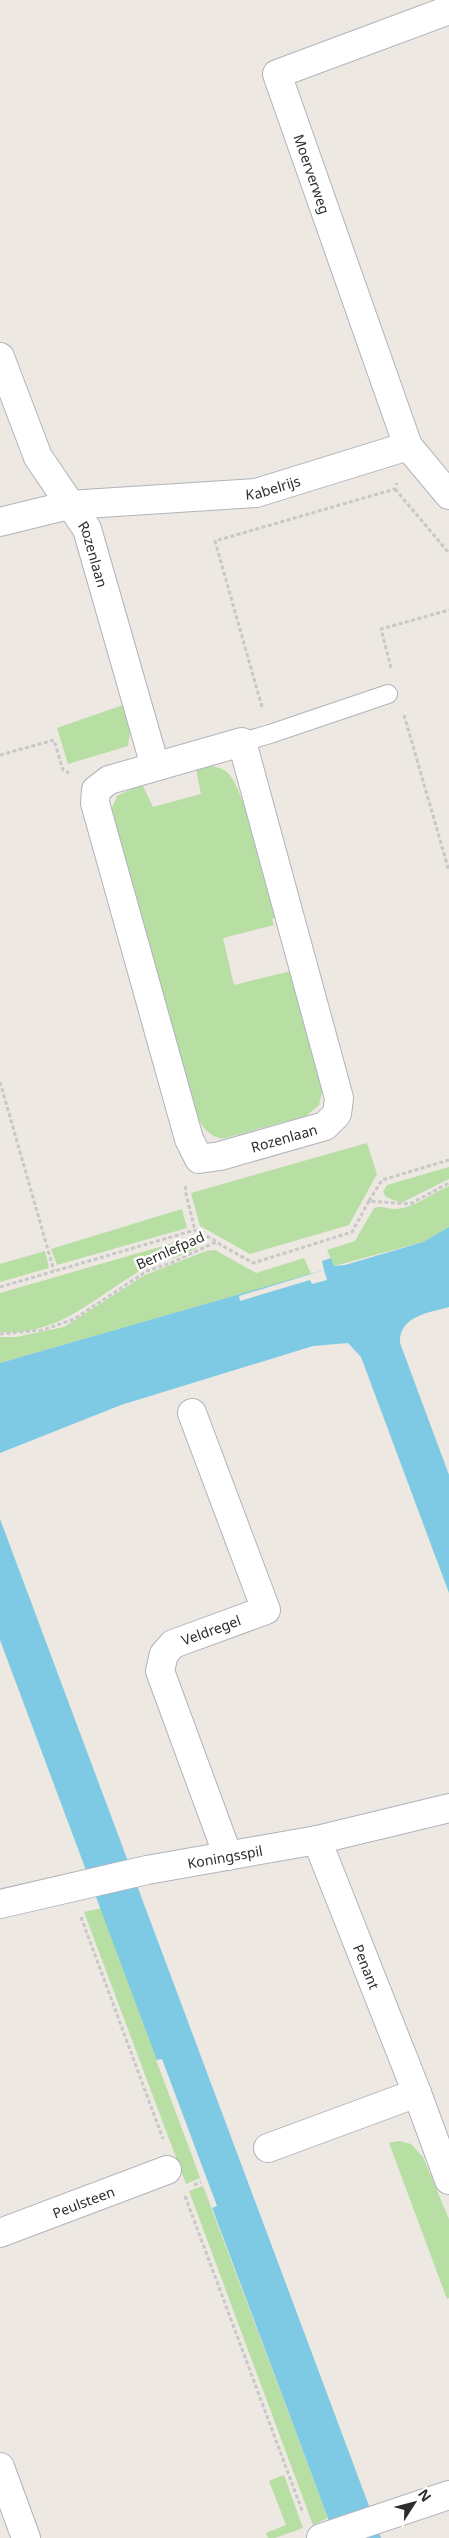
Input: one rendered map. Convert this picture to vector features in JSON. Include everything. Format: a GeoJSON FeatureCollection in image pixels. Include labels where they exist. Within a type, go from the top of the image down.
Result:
{"type":"FeatureCollection","features":[{"type":"Feature","properties":{"kind":"street","name":"Moerverweg"},"geometry":{"type":"LineString","coordinates":[[408,446],[277,74],[449,10]]}},
{"type":"Feature","properties":{"kind":"street","name":"Rozenlaan"},"geometry":{"type":"LineString","coordinates":[[0,357],[38,457],[87,529],[155,766]]}},
{"type":"Feature","properties":{"kind":"street"},"geometry":{"type":"LineString","coordinates":[[408,446],[449,495]]}},
{"type":"Feature","properties":{"kind":"street","name":"Kabelrijs"},"geometry":{"type":"LineString","coordinates":[[0,522],[69,505],[256,493],[408,446]]}},
{"type":"Feature","properties":{"kind":"street"},"geometry":{"type":"LineString","coordinates":[[199,1159],[189,1139],[95,803],[96,790],[109,780],[242,742]]}},
{"type":"Feature","properties":{"kind":"street","name":"Rozenlaan"},"geometry":{"type":"LineString","coordinates":[[199,1159],[220,1156],[325,1126],[337,1114],[339,1098],[242,742]]}},
{"type":"Feature","properties":{"kind":"street","name":"Veldregel"},"geometry":{"type":"LineString","coordinates":[[192,1413],[266,1610],[173,1644],[164,1654],[160,1671],[228,1856]]}},
{"type":"Feature","properties":{"kind":"street","name":"Koningsspil"},"geometry":{"type":"LineString","coordinates":[[0,1904],[148,1870],[317,1840],[449,1808]]}},
{"type":"Feature","properties":{"kind":"street","name":"Penant"},"geometry":{"type":"LineString","coordinates":[[317,1840],[417,2093],[449,2180]]}},
{"type":"Feature","properties":{"kind":"street"},"geometry":{"type":"LineString","coordinates":[[268,2148],[417,2093]]}},
{"type":"Feature","properties":{"kind":"street","name":"Peulsteen"},"geometry":{"type":"LineString","coordinates":[[0,2233],[175,2180]]}},
{"type":"Feature","properties":{"kind":"street"},"geometry":{"type":"LineString","coordinates":[[0,2467],[26,2538]]}},
{"type":"Feature","properties":{"kind":"street"},"geometry":{"type":"LineString","coordinates":[[313,2529],[384,2516],[449,2495]]}},
{"type":"Feature","properties":{"kind":"lane"},"geometry":{"type":"LineString","coordinates":[[242,742],[388,694]]}},
{"type":"Feature","properties":{"kind":"path"},"geometry":{"type":"LineString","coordinates":[[395,489],[408,446]]}},
{"type":"Feature","properties":{"kind":"path"},"geometry":{"type":"LineString","coordinates":[[395,489],[449,553]]}},
{"type":"Feature","properties":{"kind":"path"},"geometry":{"type":"LineString","coordinates":[[270,734],[215,541],[395,489]]}},
{"type":"Feature","properties":{"kind":"path"},"geometry":{"type":"LineString","coordinates":[[393,674],[381,629],[449,610]]}},
{"type":"Feature","properties":{"kind":"path"},"geometry":{"type":"LineString","coordinates":[[402,709],[449,871]]}},
{"type":"Feature","properties":{"kind":"path"},"geometry":{"type":"LineString","coordinates":[[0,755],[54,740],[63,770],[96,790]]}},
{"type":"Feature","properties":{"kind":"path"},"geometry":{"type":"LineString","coordinates":[[0,1082],[54,1271]]}},
{"type":"Feature","properties":{"kind":"path"},"geometry":{"type":"LineString","coordinates":[[199,1159],[185,1190],[195,1230],[216,1242]]}},
{"type":"Feature","properties":{"kind":"path","name":"Bernlefpad"},"geometry":{"type":"LineString","coordinates":[[0,1334],[43,1330],[74,1319],[147,1271],[171,1263],[216,1242],[253,1263],[352,1232],[382,1180],[449,1160]]}},
{"type":"Feature","properties":{"kind":"path"},"geometry":{"type":"LineString","coordinates":[[370,1201],[410,1204],[449,1183]]}},
{"type":"Feature","properties":{"kind":"path","name":"Bernlefpad"},"geometry":{"type":"LineString","coordinates":[[0,1287],[195,1230]]}},
{"type":"Feature","properties":{"kind":"path"},"geometry":{"type":"LineString","coordinates":[[74,1888],[164,2140]]}},
{"type":"Feature","properties":{"kind":"path"},"geometry":{"type":"LineString","coordinates":[[175,2180],[313,2529]]}},
{"type":"Feature","properties":{"kind":"green space"},"geometry":{"type":"Polygon","coordinates":[[[123,705],[130,733],[128,746],[68,764],[57,728],[123,705]]]}},
{"type":"Feature","properties":{"kind":"green space"},"geometry":{"type":"Polygon","coordinates":[[[203,766],[213,766],[222,769],[228,773],[235,783],[249,819],[275,918],[272,919],[274,925],[223,938],[234,985],[291,971],[323,1088],[319,1105],[306,1116],[222,1139],[212,1135],[205,1129],[195,1111],[111,810],[117,796],[142,784],[153,807],[201,794],[196,769],[203,766]]]}},
{"type":"Feature","properties":{"kind":"green space"},"geometry":{"type":"Polygon","coordinates":[[[367,1143],[377,1174],[349,1225],[250,1254],[200,1226],[191,1193],[367,1143]]]}},
{"type":"Feature","properties":{"kind":"green space"},"geometry":{"type":"Polygon","coordinates":[[[449,1167],[449,1179],[401,1203],[386,1197],[383,1192],[387,1185],[449,1167]]]}},
{"type":"Feature","properties":{"kind":"green space"},"geometry":{"type":"Polygon","coordinates":[[[449,1186],[449,1227],[423,1242],[334,1266],[327,1250],[355,1241],[374,1208],[404,1208],[449,1186]]]}},
{"type":"Feature","properties":{"kind":"green space"},"geometry":{"type":"Polygon","coordinates":[[[182,1209],[187,1228],[57,1265],[51,1249],[182,1209]]]}},
{"type":"Feature","properties":{"kind":"green space"},"geometry":{"type":"Polygon","coordinates":[[[194,1237],[202,1242],[197,1248],[140,1271],[58,1322],[21,1332],[0,1332],[0,1293],[194,1237]]]}},
{"type":"Feature","properties":{"kind":"green space"},"geometry":{"type":"Polygon","coordinates":[[[215,1250],[256,1273],[304,1258],[311,1274],[0,1363],[0,1337],[16,1337],[64,1327],[145,1275],[206,1251],[215,1250]]]}},
{"type":"Feature","properties":{"kind":"green space"},"geometry":{"type":"Polygon","coordinates":[[[45,1251],[49,1268],[0,1282],[0,1264],[45,1251]]]}},
{"type":"Feature","properties":{"kind":"green space"},"geometry":{"type":"Polygon","coordinates":[[[102,1908],[200,2178],[186,2184],[84,1912],[102,1908]]]}},
{"type":"Feature","properties":{"kind":"green space"},"geometry":{"type":"Polygon","coordinates":[[[399,2141],[411,2144],[423,2157],[449,2219],[449,2298],[447,2299],[389,2143],[399,2141]]]}},
{"type":"Feature","properties":{"kind":"green space"},"geometry":{"type":"Polygon","coordinates":[[[203,2186],[328,2518],[313,2525],[189,2191],[203,2186]]]}},
{"type":"Feature","properties":{"kind":"green space"},"geometry":{"type":"Polygon","coordinates":[[[284,2475],[303,2528],[275,2538],[268,2538],[266,2533],[286,2525],[269,2481],[284,2475]]]}},
{"type":"Feature","properties":{"kind":"water"},"geometry":{"type":"Polygon","coordinates":[[[449,1227],[449,1307],[424,1314],[410,1321],[404,1327],[400,1343],[449,1475],[449,1593],[361,1357],[348,1343],[313,1346],[121,1405],[0,1453],[0,1363],[324,1270],[322,1261],[331,1258],[334,1266],[345,1265],[423,1242],[449,1227]]]}},
{"type":"Feature","properties":{"kind":"water"},"geometry":{"type":"Polygon","coordinates":[[[0,1519],[381,2538],[335,2538],[0,1640],[0,1519]]]}},
{"type":"Feature","properties":{"kind":"pier"},"geometry":{"type":"Polygon","coordinates":[[[324,1270],[327,1280],[312,1284],[310,1280],[240,1301],[239,1296],[324,1270]]]}},
{"type":"Feature","properties":{"kind":"pier"},"geometry":{"type":"Polygon","coordinates":[[[162,2059],[217,2206],[212,2208],[156,2060],[162,2059]]]}}]}
